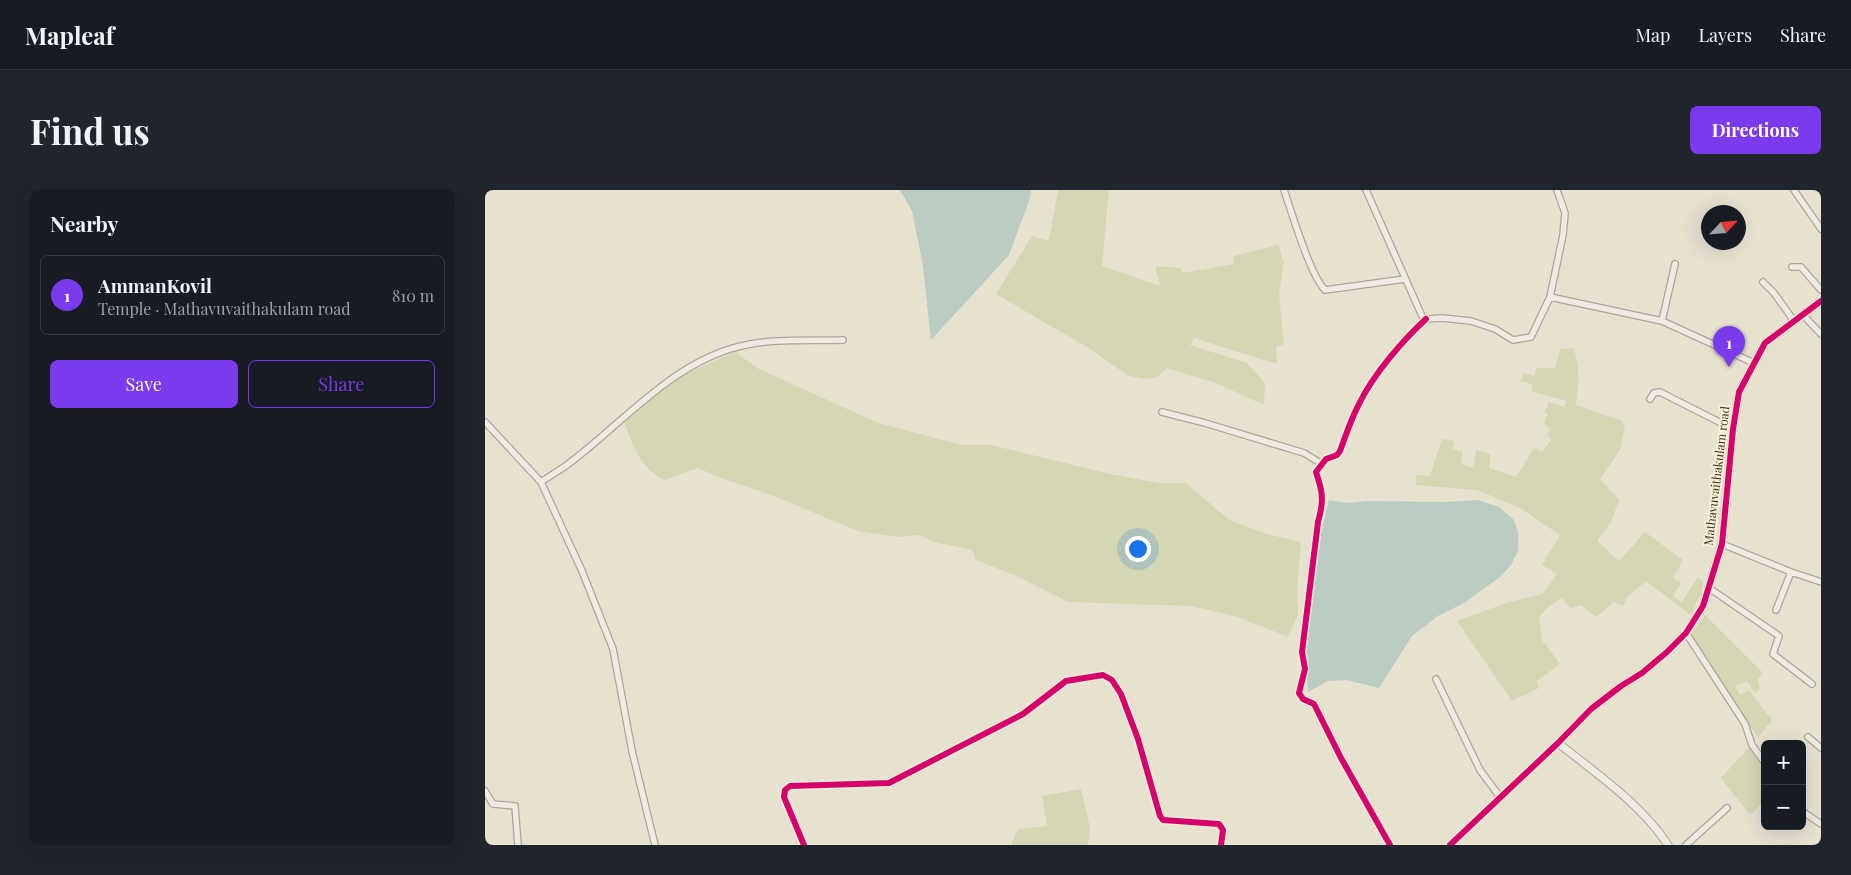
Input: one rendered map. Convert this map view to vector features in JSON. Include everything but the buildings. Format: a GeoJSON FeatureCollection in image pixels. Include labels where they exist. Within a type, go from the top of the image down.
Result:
{"type":"FeatureCollection","features":[{"type":"Feature","properties":{"kind":"street"},"geometry":{"type":"LineString","coordinates":[[1284,190],[1309,260],[1321,286],[1325,290],[1405,279]]}},
{"type":"Feature","properties":{"kind":"street"},"geometry":{"type":"LineString","coordinates":[[1366,190],[1422,316],[1426,319]]}},
{"type":"Feature","properties":{"kind":"street"},"geometry":{"type":"LineString","coordinates":[[1390,845],[1341,758],[1314,704],[1303,699],[1299,694],[1305,669],[1302,652],[1307,602],[1318,522],[1323,504],[1317,472],[1326,459],[1337,455],[1340,451],[1359,403],[1384,366],[1410,333],[1426,319],[1471,320],[1495,329],[1513,340],[1531,337],[1550,297],[1563,234],[1565,212],[1557,190]]}},
{"type":"Feature","properties":{"kind":"street"},"geometry":{"type":"LineString","coordinates":[[1794,190],[1821,229]]}},
{"type":"Feature","properties":{"kind":"street"},"geometry":{"type":"LineString","coordinates":[[1662,321],[1675,264]]}},
{"type":"Feature","properties":{"kind":"street"},"geometry":{"type":"LineString","coordinates":[[1792,267],[1801,267],[1821,290]]}},
{"type":"Feature","properties":{"kind":"street"},"geometry":{"type":"LineString","coordinates":[[1763,282],[1774,293],[1793,322]]}},
{"type":"Feature","properties":{"kind":"street"},"geometry":{"type":"LineString","coordinates":[[1550,297],[1662,321],[1754,363]]}},
{"type":"Feature","properties":{"kind":"street","name":"Mathavuvaithakulam road"},"geometry":{"type":"LineString","coordinates":[[1450,845],[1558,743],[1591,709],[1642,673],[1667,652],[1686,632],[1703,606],[1722,544],[1733,429],[1739,392],[1765,342],[1821,301]]}},
{"type":"Feature","properties":{"kind":"street"},"geometry":{"type":"LineString","coordinates":[[1803,315],[1821,334]]}},
{"type":"Feature","properties":{"kind":"street"},"geometry":{"type":"LineString","coordinates":[[541,482],[567,465],[654,392],[682,372],[710,357],[740,346],[769,342],[843,340]]}},
{"type":"Feature","properties":{"kind":"street"},"geometry":{"type":"LineString","coordinates":[[1650,399],[1655,393],[1660,392],[1733,429]]}},
{"type":"Feature","properties":{"kind":"street"},"geometry":{"type":"LineString","coordinates":[[1162,412],[1304,453],[1322,464]]}},
{"type":"Feature","properties":{"kind":"street"},"geometry":{"type":"LineString","coordinates":[[485,422],[541,482],[583,571],[613,649],[633,751],[655,845]]}},
{"type":"Feature","properties":{"kind":"street"},"geometry":{"type":"LineString","coordinates":[[1722,544],[1821,582]]}},
{"type":"Feature","properties":{"kind":"street"},"geometry":{"type":"LineString","coordinates":[[1776,610],[1791,572]]}},
{"type":"Feature","properties":{"kind":"street"},"geometry":{"type":"LineString","coordinates":[[1709,588],[1779,636],[1773,654],[1812,684]]}},
{"type":"Feature","properties":{"kind":"street"},"geometry":{"type":"LineString","coordinates":[[1686,632],[1745,724],[1752,745],[1761,757]]}},
{"type":"Feature","properties":{"kind":"street"},"geometry":{"type":"LineString","coordinates":[[804,845],[784,796],[785,790],[790,786],[889,783],[1023,714],[1066,681],[1103,675],[1112,680],[1121,694],[1138,739],[1160,816],[1163,820],[1219,824],[1223,830],[1221,845]]}},
{"type":"Feature","properties":{"kind":"street"},"geometry":{"type":"LineString","coordinates":[[1436,679],[1479,770],[1500,797]]}},
{"type":"Feature","properties":{"kind":"street"},"geometry":{"type":"LineString","coordinates":[[1808,737],[1821,748]]}},
{"type":"Feature","properties":{"kind":"street"},"geometry":{"type":"LineString","coordinates":[[1558,743],[1611,785],[1657,828],[1669,845]]}},
{"type":"Feature","properties":{"kind":"street"},"geometry":{"type":"LineString","coordinates":[[485,791],[493,804],[515,806],[518,845]]}},
{"type":"Feature","properties":{"kind":"street"},"geometry":{"type":"LineString","coordinates":[[1685,845],[1727,808]]}},
{"type":"Feature","properties":{"kind":"street"},"geometry":{"type":"LineString","coordinates":[[1806,814],[1821,824]]}},
{"type":"Feature","properties":{"kind":"green space"},"geometry":{"type":"Polygon","coordinates":[[[1058,190],[1109,190],[1102,266],[1160,286],[1155,266],[1180,268],[1183,273],[1234,264],[1233,256],[1278,245],[1284,262],[1279,294],[1284,344],[1276,347],[1277,364],[1194,338],[1190,345],[1247,363],[1265,383],[1264,405],[1216,383],[1167,368],[1158,377],[1144,379],[1129,376],[1087,347],[996,294],[1032,236],[1049,241],[1058,190]]]}},
{"type":"Feature","properties":{"kind":"green space"},"geometry":{"type":"Polygon","coordinates":[[[1574,348],[1578,376],[1576,405],[1622,421],[1625,426],[1620,450],[1600,479],[1619,500],[1611,522],[1597,541],[1619,561],[1645,532],[1683,560],[1673,578],[1681,583],[1673,596],[1682,602],[1698,577],[1703,582],[1701,594],[1691,615],[1646,581],[1627,597],[1623,606],[1614,602],[1596,617],[1581,605],[1570,608],[1562,598],[1549,606],[1539,617],[1542,640],[1560,664],[1537,681],[1539,688],[1512,701],[1457,621],[1509,602],[1543,594],[1557,574],[1542,565],[1560,535],[1520,508],[1477,490],[1416,485],[1416,475],[1430,476],[1442,439],[1454,441],[1453,449],[1463,452],[1461,464],[1473,468],[1476,450],[1491,454],[1489,468],[1516,477],[1534,448],[1542,452],[1551,440],[1547,435],[1550,429],[1544,423],[1548,414],[1545,412],[1549,402],[1564,407],[1567,401],[1531,391],[1533,385],[1521,381],[1524,373],[1534,376],[1537,368],[1555,368],[1560,349],[1574,348]]]}},
{"type":"Feature","properties":{"kind":"green space"},"geometry":{"type":"Polygon","coordinates":[[[735,352],[759,369],[878,423],[962,445],[991,445],[1110,474],[1159,483],[1186,483],[1229,520],[1267,534],[1301,542],[1297,590],[1298,614],[1288,637],[1238,617],[1191,606],[1068,602],[1021,578],[976,560],[972,550],[934,542],[919,535],[899,537],[858,531],[774,496],[718,477],[698,468],[664,480],[655,475],[648,469],[638,454],[623,420],[643,402],[685,374],[735,352]]]}},
{"type":"Feature","properties":{"kind":"green space"},"geometry":{"type":"Polygon","coordinates":[[[1705,615],[1763,673],[1757,679],[1760,689],[1755,693],[1747,681],[1735,686],[1740,695],[1749,690],[1772,720],[1758,738],[1695,641],[1692,633],[1705,615]]]}},
{"type":"Feature","properties":{"kind":"green space"},"geometry":{"type":"Polygon","coordinates":[[[1749,747],[1761,765],[1761,804],[1750,815],[1721,778],[1749,747]]]}},
{"type":"Feature","properties":{"kind":"green space"},"geometry":{"type":"Polygon","coordinates":[[[1081,789],[1090,828],[1088,845],[1011,845],[1018,829],[1047,826],[1042,796],[1081,789]]]}},
{"type":"Feature","properties":{"kind":"shaded area"},"geometry":{"type":"Polygon","coordinates":[[[900,190],[1031,190],[1030,198],[1009,255],[931,340],[923,266],[912,211],[900,190]]]}},
{"type":"Feature","properties":{"kind":"shaded area"},"geometry":{"type":"Polygon","coordinates":[[[1329,500],[1347,503],[1367,501],[1445,502],[1478,500],[1499,507],[1514,520],[1518,532],[1518,551],[1511,565],[1500,577],[1464,603],[1438,616],[1412,636],[1379,688],[1346,680],[1328,681],[1308,692],[1306,645],[1308,609],[1317,554],[1329,500]]]}},
{"type":"Feature","properties":{"kind":"cycle path"},"geometry":{"type":"LineString","coordinates":[[1450,845],[1558,743],[1591,709],[1642,673],[1686,633],[1703,606],[1722,544],[1733,429],[1739,392],[1765,343],[1821,301]]}},
{"type":"Feature","properties":{"kind":"cycle path"},"geometry":{"type":"LineString","coordinates":[[1390,845],[1341,758],[1314,704],[1303,699],[1299,693],[1305,669],[1302,652],[1322,502],[1316,472],[1326,459],[1337,455],[1340,451],[1356,410],[1380,370],[1407,337],[1426,319]]}},
{"type":"Feature","properties":{"kind":"cycle path"},"geometry":{"type":"LineString","coordinates":[[804,845],[784,797],[785,790],[790,786],[889,783],[1023,714],[1066,681],[1103,675],[1112,680],[1121,694],[1138,739],[1160,816],[1163,820],[1219,824],[1223,830],[1221,845]]}},
{"type":"Feature","properties":{"kind":"place","name":"AmmanKovil"},"geometry":{"type":"Point","coordinates":[1729,367]}}]}
